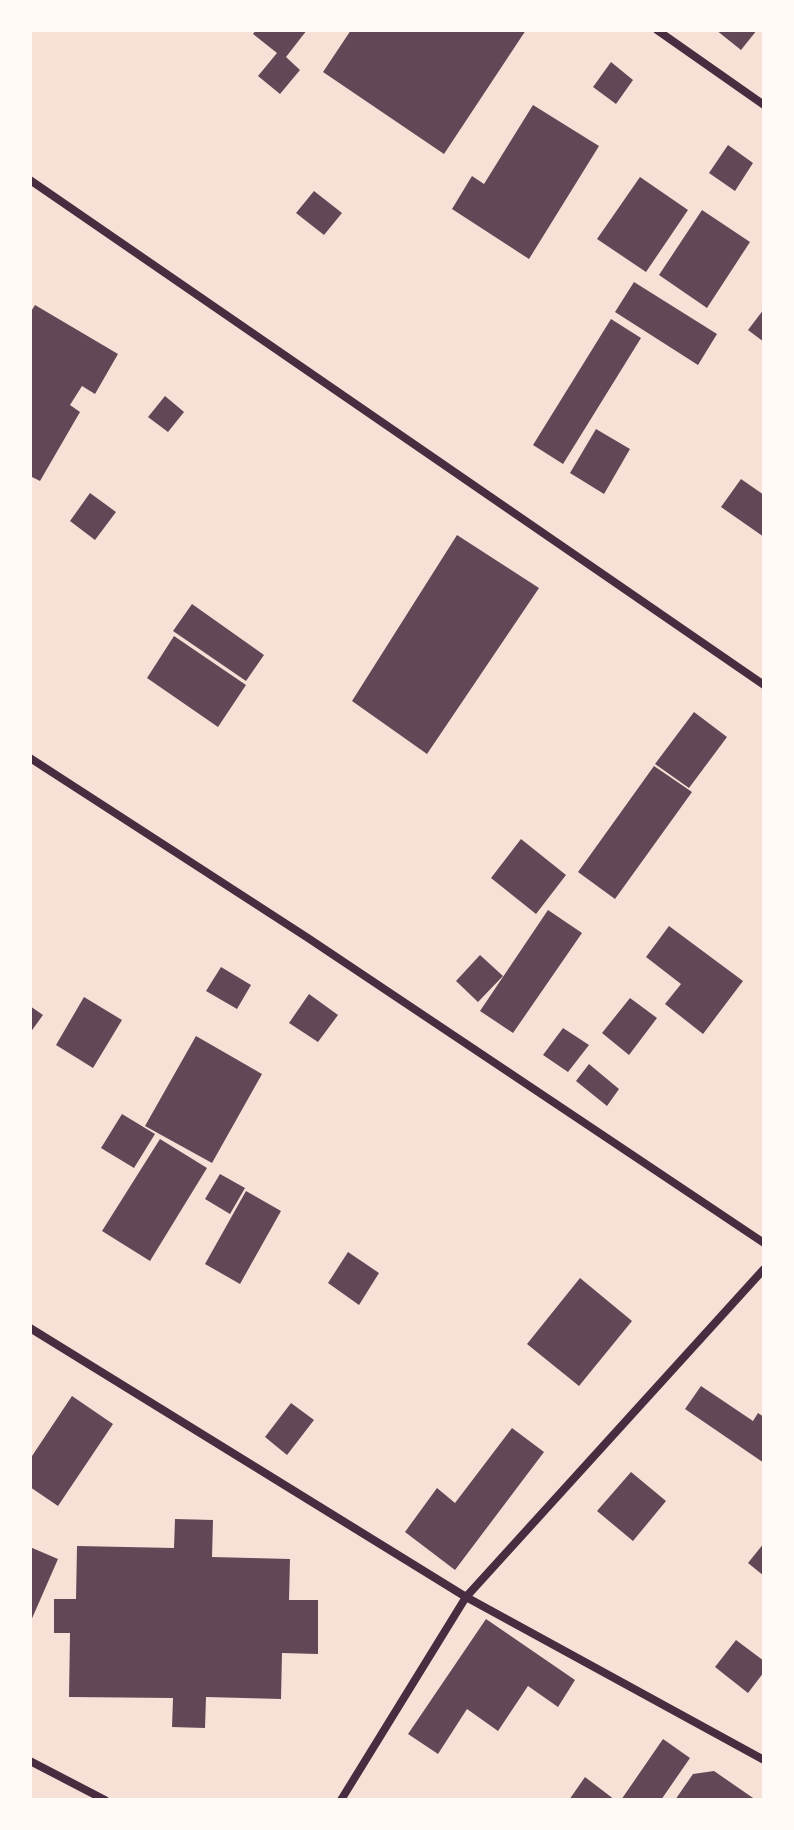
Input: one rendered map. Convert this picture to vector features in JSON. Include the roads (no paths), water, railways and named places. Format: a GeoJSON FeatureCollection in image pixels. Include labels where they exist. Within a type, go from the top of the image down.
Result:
{"type":"FeatureCollection","features":[{"type":"Feature","properties":{"kind":"street"},"geometry":{"type":"LineString","coordinates":[[657,30],[764,105]]}},
{"type":"Feature","properties":{"kind":"street"},"geometry":{"type":"LineString","coordinates":[[30,180],[764,685]]}},
{"type":"Feature","properties":{"kind":"street"},"geometry":{"type":"LineString","coordinates":[[30,758],[308,938],[764,1243]]}},
{"type":"Feature","properties":{"kind":"street"},"geometry":{"type":"LineString","coordinates":[[341,1800],[466,1597],[764,1269]]}},
{"type":"Feature","properties":{"kind":"street"},"geometry":{"type":"LineString","coordinates":[[30,1328],[466,1597],[764,1760]]}},
{"type":"Feature","properties":{"kind":"street"},"geometry":{"type":"LineString","coordinates":[[30,1761],[105,1800]]}}]}
